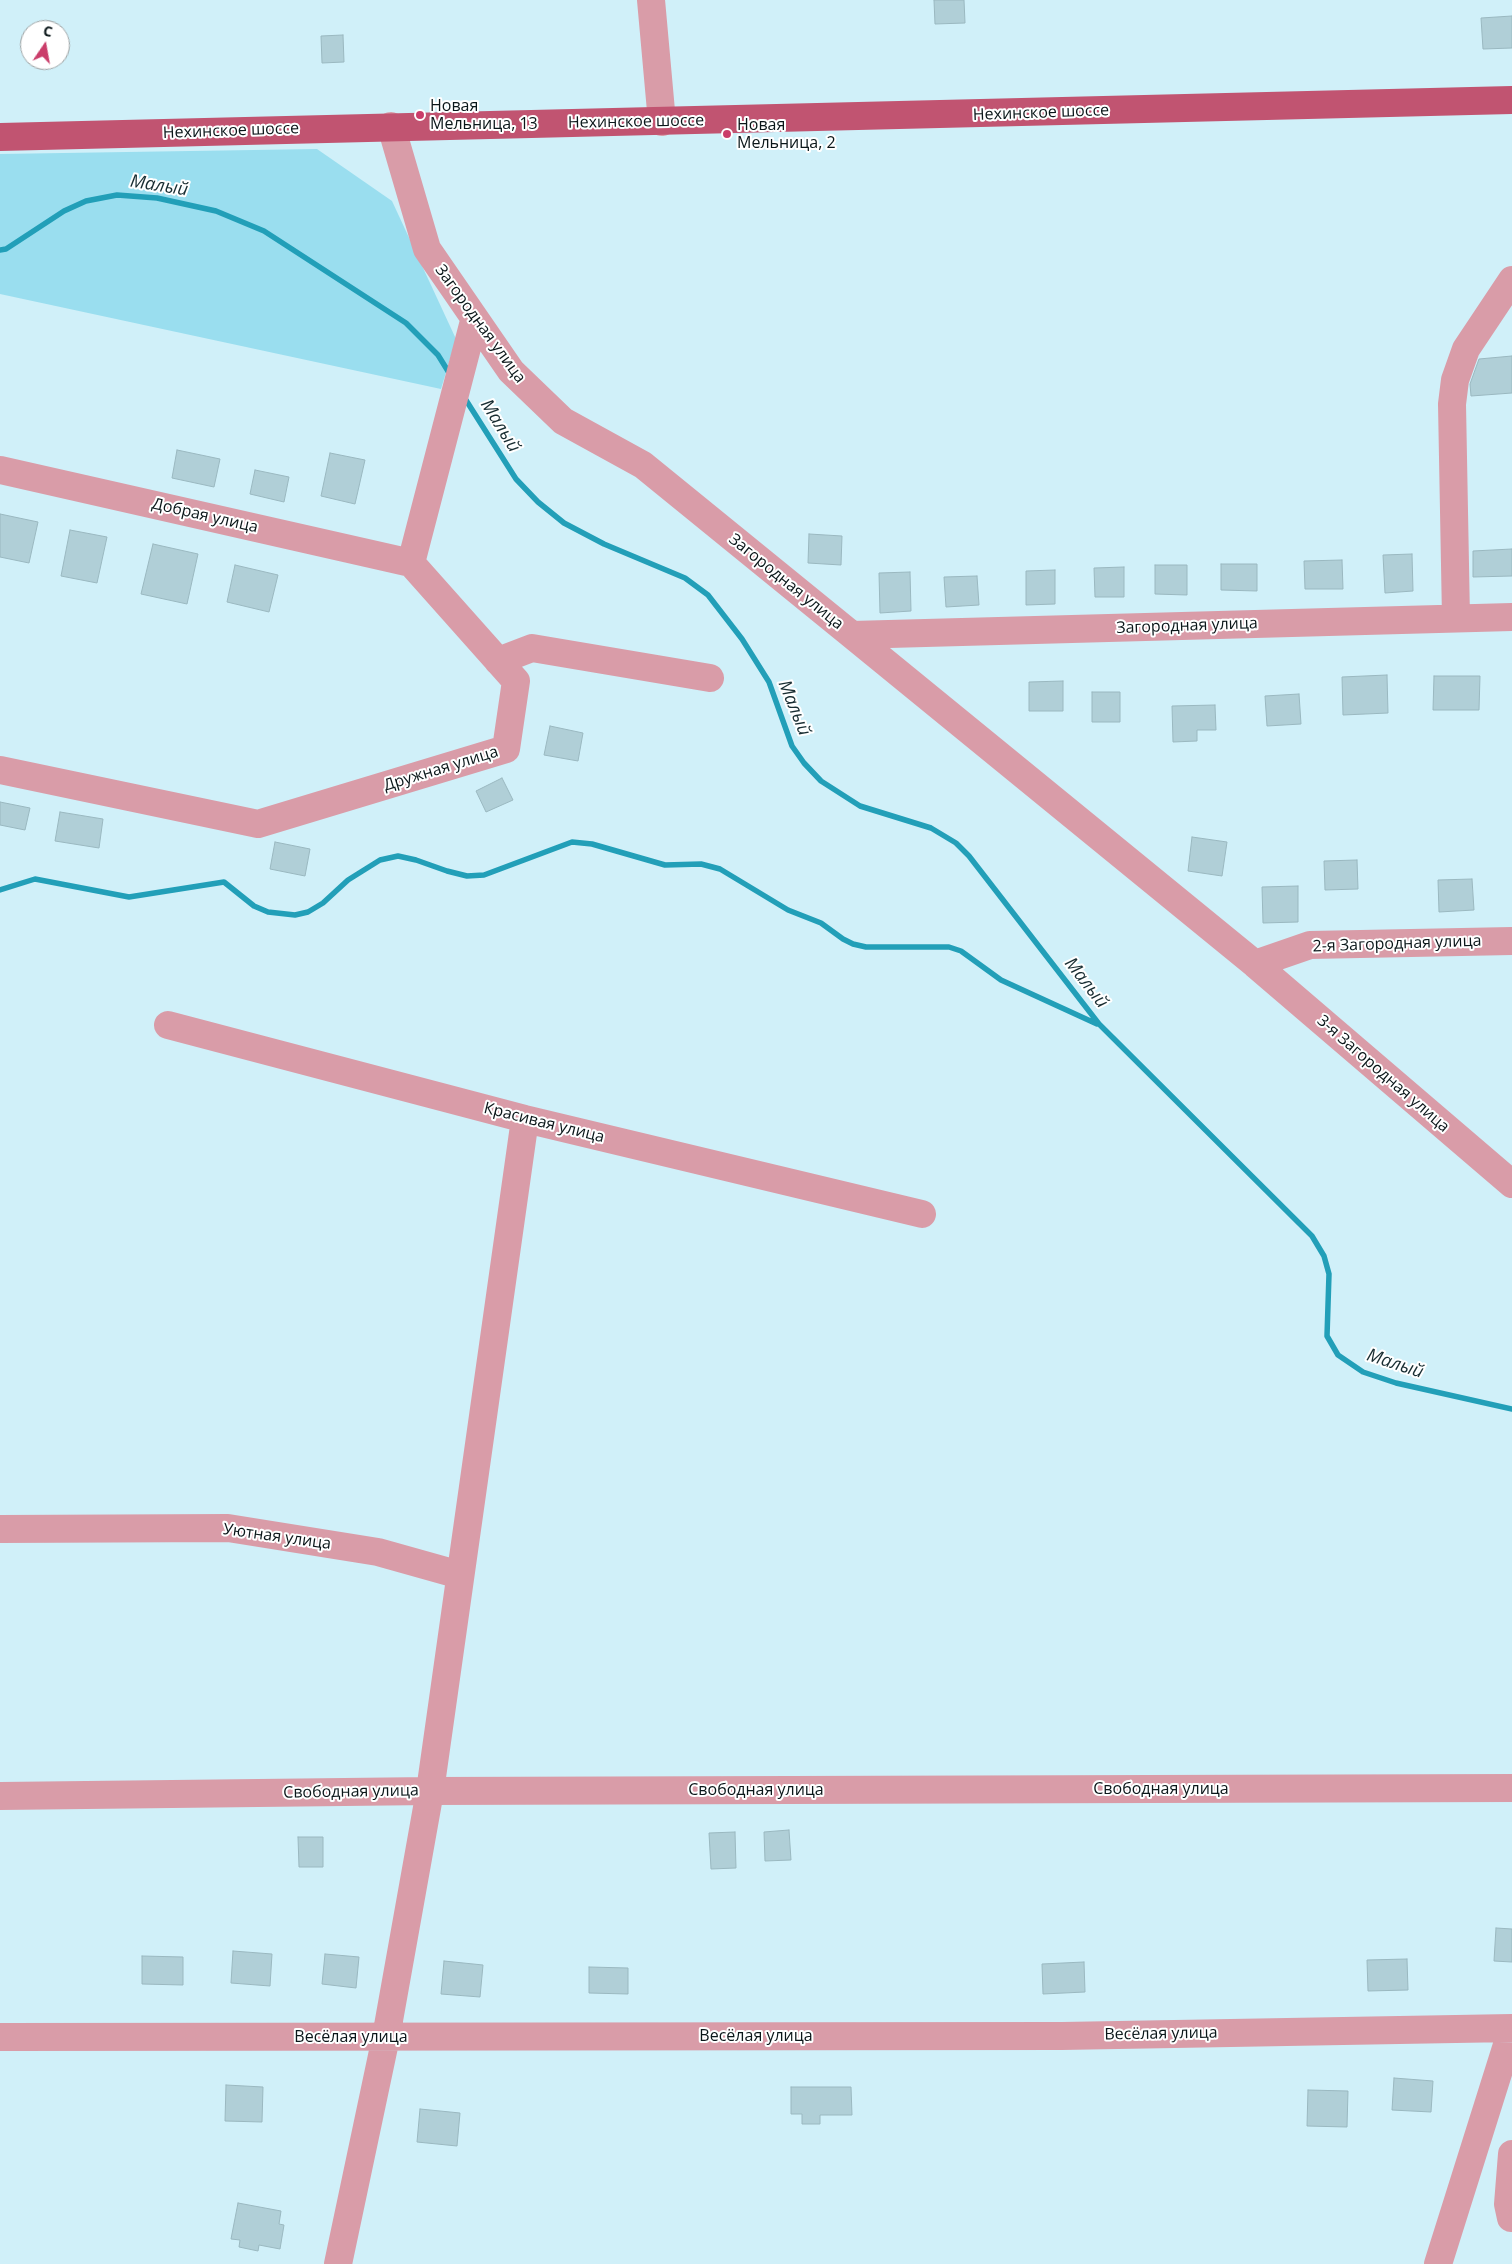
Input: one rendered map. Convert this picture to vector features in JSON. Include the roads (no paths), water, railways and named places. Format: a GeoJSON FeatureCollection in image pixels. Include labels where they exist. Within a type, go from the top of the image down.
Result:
{"type":"FeatureCollection","features":[{"type":"Feature","properties":{"kind":"main road","name":"Нехинское шоссе"},"geometry":{"type":"LineString","coordinates":[[0,137],[1512,100]]}},
{"type":"Feature","properties":{"kind":"street"},"geometry":{"type":"LineString","coordinates":[[651,0],[662,122]]}},
{"type":"Feature","properties":{"kind":"street","name":"Загородная улица"},"geometry":{"type":"LineString","coordinates":[[391,126],[427,250],[474,321],[511,371],[563,421],[644,465],[852,635],[1512,617]]}},
{"type":"Feature","properties":{"kind":"street"},"geometry":{"type":"LineString","coordinates":[[1456,618],[1452,404],[1455,380],[1466,349],[1512,280]]}},
{"type":"Feature","properties":{"kind":"street"},"geometry":{"type":"LineString","coordinates":[[411,563],[474,321]]}},
{"type":"Feature","properties":{"kind":"street","name":"Добрая улица"},"geometry":{"type":"LineString","coordinates":[[0,470],[411,563]]}},
{"type":"Feature","properties":{"kind":"street","name":"Дружная улица"},"geometry":{"type":"LineString","coordinates":[[0,770],[258,824],[506,749],[516,681],[411,563]]}},
{"type":"Feature","properties":{"kind":"street","name":"3-я Загородная улица"},"geometry":{"type":"LineString","coordinates":[[852,635],[1255,964],[1512,1184]]}},
{"type":"Feature","properties":{"kind":"street"},"geometry":{"type":"LineString","coordinates":[[498,661],[532,648],[710,678]]}},
{"type":"Feature","properties":{"kind":"street","name":"2-я Загородная улица"},"geometry":{"type":"LineString","coordinates":[[1255,964],[1310,945],[1512,941]]}},
{"type":"Feature","properties":{"kind":"street","name":"Красивая улица"},"geometry":{"type":"LineString","coordinates":[[168,1025],[524,1119],[922,1214]]}},
{"type":"Feature","properties":{"kind":"street"},"geometry":{"type":"LineString","coordinates":[[338,2264],[386,2037],[430,1791],[524,1119]]}},
{"type":"Feature","properties":{"kind":"street","name":"Уютная улица"},"geometry":{"type":"LineString","coordinates":[[0,1529],[228,1528],[378,1552],[460,1576]]}},
{"type":"Feature","properties":{"kind":"street","name":"Свободная улица"},"geometry":{"type":"LineString","coordinates":[[0,1796],[430,1791],[1512,1788]]}},
{"type":"Feature","properties":{"kind":"street"},"geometry":{"type":"LineString","coordinates":[[1438,2264],[1512,2029]]}},
{"type":"Feature","properties":{"kind":"street","name":"Весёлая улица"},"geometry":{"type":"LineString","coordinates":[[0,2038],[1062,2036],[1512,2029]]}},
{"type":"Feature","properties":{"kind":"street"},"geometry":{"type":"LineString","coordinates":[[1511,2218],[1508,2204],[1512,2154]]}},
{"type":"Feature","properties":{"kind":"waterway","name":"Малый"},"geometry":{"type":"LineString","coordinates":[[0,250],[6,249],[64,211],[86,201],[117,195],[157,198],[216,211],[264,231],[406,323],[438,355],[451,376]]}},
{"type":"Feature","properties":{"kind":"waterway","name":"Малый"},"geometry":{"type":"LineString","coordinates":[[464,397],[516,479],[538,502],[564,523],[604,544],[685,578],[708,595],[742,639],[769,682],[792,746],[804,763],[821,781],[860,806],[931,828],[956,843],[969,856],[1099,1024],[1312,1236],[1324,1256],[1329,1274],[1327,1336],[1338,1355],[1363,1372],[1396,1383],[1512,1409]]}},
{"type":"Feature","properties":{"kind":"waterway"},"geometry":{"type":"LineString","coordinates":[[0,890],[35,879],[129,897],[224,882],[254,906],[268,912],[295,915],[308,912],[323,903],[348,880],[380,860],[398,856],[467,876],[484,875],[572,842],[592,844],[665,865],[701,864],[720,869],[788,910],[821,923],[853,944],[866,947],[949,947],[961,951],[1001,980],[1097,1024]]}},
{"type":"Feature","properties":{"kind":"place","name":"Новая Мельница, 13"},"geometry":{"type":"Point","coordinates":[420,115]}},
{"type":"Feature","properties":{"kind":"place","name":"Новая Мельница, 2"},"geometry":{"type":"Point","coordinates":[727,134]}}]}
